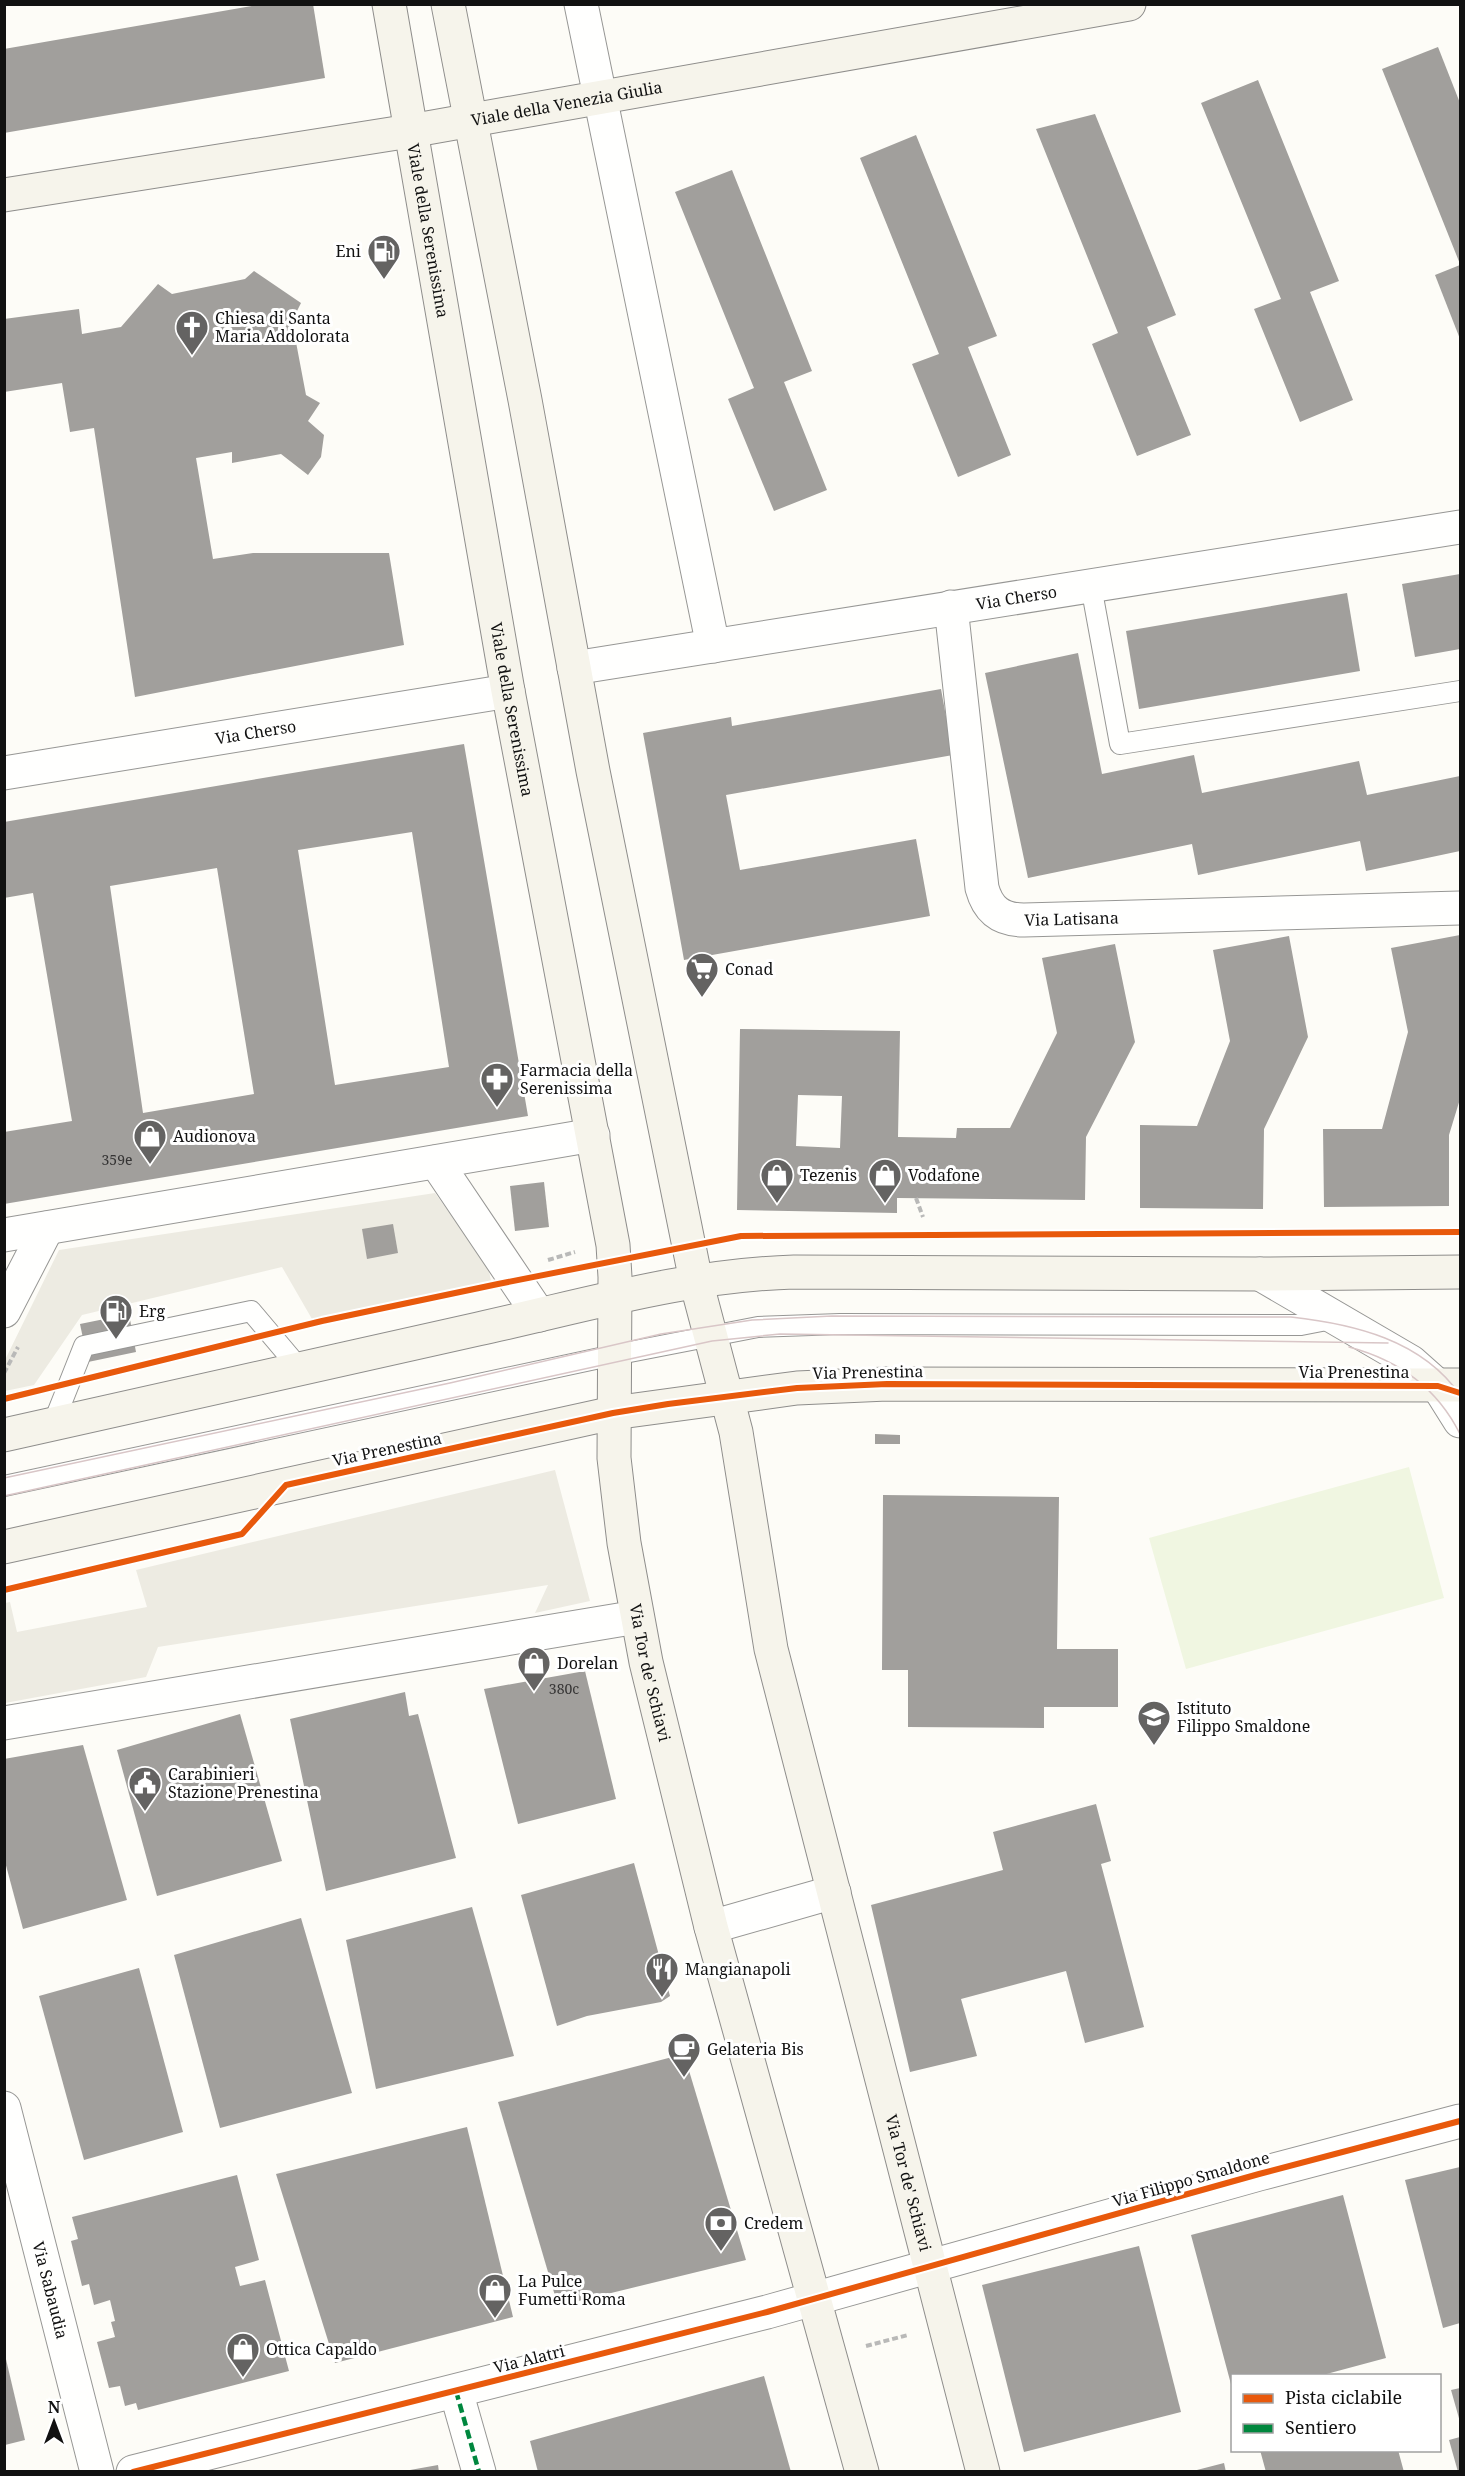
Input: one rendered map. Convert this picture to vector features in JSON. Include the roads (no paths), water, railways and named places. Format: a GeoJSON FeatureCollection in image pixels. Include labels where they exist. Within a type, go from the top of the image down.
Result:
{"type":"FeatureCollection","features":[{"type":"Feature","properties":{"kind":"main road","name":"Viale della Serenissima"},"geometry":{"type":"LineString","coordinates":[[389,4],[508,691],[614,1253],[613,1413]]}},
{"type":"Feature","properties":{"kind":"main road"},"geometry":{"type":"LineString","coordinates":[[448,4],[525,400],[574,668],[696,1281],[728,1396]]}},
{"type":"Feature","properties":{"kind":"main road","name":"Viale della Venezia Giulia"},"geometry":{"type":"LineString","coordinates":[[4,195],[469,121],[1129,4]]}},
{"type":"Feature","properties":{"kind":"main road"},"geometry":{"type":"LineString","coordinates":[[4,1435],[539,1315],[614,1296],[696,1281],[794,1272],[1260,1274],[1461,1272]]}},
{"type":"Feature","properties":{"kind":"main road","name":"Via Prenestina"},"geometry":{"type":"LineString","coordinates":[[4,1547],[613,1413],[797,1388],[887,1384],[1449,1386]]}},
{"type":"Feature","properties":{"kind":"main road","name":"Via Tor de' Schiavi"},"geometry":{"type":"LineString","coordinates":[[728,1396],[771,1649],[983,2472]]}},
{"type":"Feature","properties":{"kind":"main road","name":"Via Tor de' Schiavi"},"geometry":{"type":"LineString","coordinates":[[613,1413],[614,1458],[637,1617],[711,1927],[862,2472]]}},
{"type":"Feature","properties":{"kind":"street"},"geometry":{"type":"LineString","coordinates":[[581,4],[598,98],[713,646]]}},
{"type":"Feature","properties":{"kind":"street","name":"Via Cherso"},"geometry":{"type":"LineString","coordinates":[[574,668],[1461,527]]}},
{"type":"Feature","properties":{"kind":"street","name":"Via Latisana"},"geometry":{"type":"LineString","coordinates":[[951,607],[982,888],[990,908],[1002,916],[1024,920],[1461,908]]}},
{"type":"Feature","properties":{"kind":"street","name":"Via Cherso"},"geometry":{"type":"LineString","coordinates":[[4,773],[508,691]]}},
{"type":"Feature","properties":{"kind":"street"},"geometry":{"type":"LineString","coordinates":[[4,1235],[593,1135]]}},
{"type":"Feature","properties":{"kind":"street"},"geometry":{"type":"LineString","coordinates":[[436,1162],[539,1315]]}},
{"type":"Feature","properties":{"kind":"street"},"geometry":{"type":"LineString","coordinates":[[4,1311],[47,1228]]}},
{"type":"Feature","properties":{"kind":"street"},"geometry":{"type":"LineString","coordinates":[[1260,1274],[1344,1321],[1449,1386],[1461,1421]]}},
{"type":"Feature","properties":{"kind":"street"},"geometry":{"type":"LineString","coordinates":[[4,1723],[637,1617]]}},
{"type":"Feature","properties":{"kind":"street"},"geometry":{"type":"LineString","coordinates":[[711,1927],[834,1892]]}},
{"type":"Feature","properties":{"kind":"street","name":"Via Sabaudia"},"geometry":{"type":"LineString","coordinates":[[4,2108],[97,2472]]}},
{"type":"Feature","properties":{"kind":"street","name":"Via Filippo Smaldone"},"geometry":{"type":"LineString","coordinates":[[930,2268],[1259,2174],[1461,2121]]}},
{"type":"Feature","properties":{"kind":"street","name":"Via Alatri"},"geometry":{"type":"LineString","coordinates":[[133,2472],[930,2268]]}},
{"type":"Feature","properties":{"kind":"street"},"geometry":{"type":"LineString","coordinates":[[456,2391],[479,2472]]}},
{"type":"Feature","properties":{"kind":"lane"},"geometry":{"type":"LineString","coordinates":[[1091,586],[1120,744],[1461,691]]}},
{"type":"Feature","properties":{"kind":"lane"},"geometry":{"type":"LineString","coordinates":[[53,1424],[84,1346],[251,1311],[300,1369]]}},
{"type":"Feature","properties":{"kind":"lane"},"geometry":{"type":"LineString","coordinates":[[4,1486],[614,1354],[711,1334],[778,1325],[1301,1325],[1344,1321]]}},
{"type":"Feature","properties":{"kind":"tram line"},"geometry":{"type":"LineString","coordinates":[[4,1478],[450,1383],[661,1334],[752,1320],[832,1316],[1291,1317],[1339,1324],[1385,1338],[1426,1361],[1444,1376],[1460,1395]]}},
{"type":"Feature","properties":{"kind":"tram line"},"geometry":{"type":"LineString","coordinates":[[4,1496],[712,1341],[780,1334],[1388,1343]]}},
{"type":"Feature","properties":{"kind":"tram line"},"geometry":{"type":"LineString","coordinates":[[1349,1347],[1384,1360],[1414,1378],[1440,1403],[1460,1434]]}},
{"type":"Feature","properties":{"kind":"place","name":"Eni"},"geometry":{"type":"Point","coordinates":[384,280]}},
{"type":"Feature","properties":{"kind":"place","name":"Chiesa di Santa Maria Addolorata"},"geometry":{"type":"Point","coordinates":[192,356]}},
{"type":"Feature","properties":{"kind":"place","name":"Conad"},"geometry":{"type":"Point","coordinates":[702,998]}},
{"type":"Feature","properties":{"kind":"place","name":"Farmacia della Serenissima"},"geometry":{"type":"Point","coordinates":[497,1108]}},
{"type":"Feature","properties":{"kind":"place","name":"Audionova"},"geometry":{"type":"Point","coordinates":[150,1165]}},
{"type":"Feature","properties":{"kind":"place","name":"Tezenis"},"geometry":{"type":"Point","coordinates":[777,1204]}},
{"type":"Feature","properties":{"kind":"place","name":"Vodafone"},"geometry":{"type":"Point","coordinates":[885,1204]}},
{"type":"Feature","properties":{"kind":"place","name":"Erg"},"geometry":{"type":"Point","coordinates":[116,1340]}},
{"type":"Feature","properties":{"kind":"place","name":"Dorelan"},"geometry":{"type":"Point","coordinates":[534,1692]}},
{"type":"Feature","properties":{"kind":"place","name":"Istituto Filippo Smaldone"},"geometry":{"type":"Point","coordinates":[1154,1746]}},
{"type":"Feature","properties":{"kind":"place","name":"Carabinieri Stazione Prenestina"},"geometry":{"type":"Point","coordinates":[145,1812]}},
{"type":"Feature","properties":{"kind":"place","name":"Mangianapoli"},"geometry":{"type":"Point","coordinates":[662,1998]}},
{"type":"Feature","properties":{"kind":"place","name":"Gelateria Bis"},"geometry":{"type":"Point","coordinates":[684,2078]}},
{"type":"Feature","properties":{"kind":"place","name":"Credem"},"geometry":{"type":"Point","coordinates":[721,2252]}},
{"type":"Feature","properties":{"kind":"place","name":"La Pulce Fumetti Roma"},"geometry":{"type":"Point","coordinates":[495,2319]}},
{"type":"Feature","properties":{"kind":"place","name":"Ottica Capaldo"},"geometry":{"type":"Point","coordinates":[243,2378]}}]}
